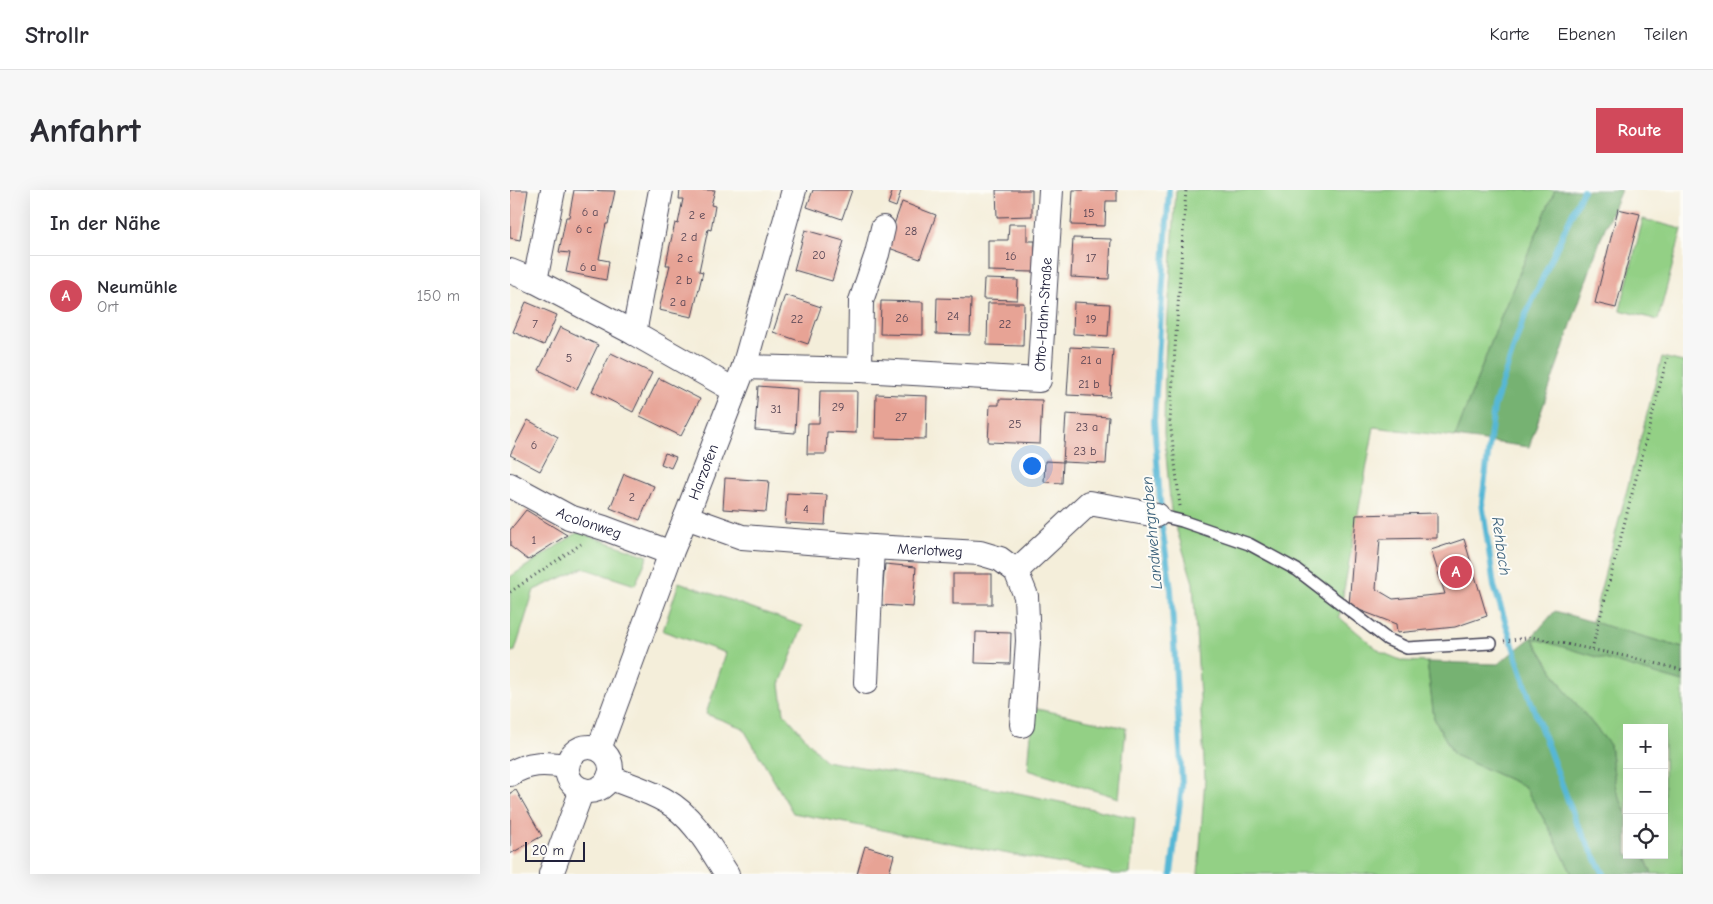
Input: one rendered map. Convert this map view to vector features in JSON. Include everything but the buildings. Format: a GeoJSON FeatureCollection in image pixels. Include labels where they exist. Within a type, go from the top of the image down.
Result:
{"type":"FeatureCollection","features":[{"type":"Feature","properties":{"kind":"street"},"geometry":{"type":"LineString","coordinates":[[535,281],[553,190]]}},
{"type":"Feature","properties":{"kind":"street"},"geometry":{"type":"LineString","coordinates":[[634,333],[661,190]]}},
{"type":"Feature","properties":{"kind":"street","name":"Harzofen"},"geometry":{"type":"LineString","coordinates":[[599,748],[670,553],[686,517],[744,367],[794,190]]}},
{"type":"Feature","properties":{"kind":"street","name":"Otto-Hahn-Straße"},"geometry":{"type":"LineString","coordinates":[[744,367],[860,370],[1039,380],[1051,190]]}},
{"type":"Feature","properties":{"kind":"street"},"geometry":{"type":"LineString","coordinates":[[860,370],[861,301],[877,254],[883,228]]}},
{"type":"Feature","properties":{"kind":"street"},"geometry":{"type":"LineString","coordinates":[[510,272],[535,281],[634,333],[734,390]]}},
{"type":"Feature","properties":{"kind":"street","name":"Acolonweg"},"geometry":{"type":"LineString","coordinates":[[510,485],[569,517],[670,553]]}},
{"type":"Feature","properties":{"kind":"street"},"geometry":{"type":"LineString","coordinates":[[1022,725],[1028,641],[1026,596],[1016,571],[1089,503],[1163,517]]}},
{"type":"Feature","properties":{"kind":"street","name":"Merlotweg"},"geometry":{"type":"LineString","coordinates":[[686,517],[742,537],[980,553],[1000,559],[1016,571]]}},
{"type":"Feature","properties":{"kind":"street"},"geometry":{"type":"LineString","coordinates":[[866,682],[872,547]]}},
{"type":"Feature","properties":{"kind":"street"},"geometry":{"type":"LineString","coordinates":[[582,747],[599,748],[604,752],[611,764],[609,777],[601,788],[588,792],[575,787],[570,781],[566,766],[569,758],[574,751],[582,747]]}},
{"type":"Feature","properties":{"kind":"street"},"geometry":{"type":"LineString","coordinates":[[510,774],[526,765],[566,766]]}},
{"type":"Feature","properties":{"kind":"street"},"geometry":{"type":"LineString","coordinates":[[609,777],[668,801],[692,822],[727,874]]}},
{"type":"Feature","properties":{"kind":"street"},"geometry":{"type":"LineString","coordinates":[[552,874],[582,790]]}},
{"type":"Feature","properties":{"kind":"lane"},"geometry":{"type":"LineString","coordinates":[[1163,517],[1249,544],[1297,570],[1387,640],[1407,648],[1491,643]]}},
{"type":"Feature","properties":{"kind":"path"},"geometry":{"type":"LineString","coordinates":[[1182,522],[1170,421],[1186,190]]}},
{"type":"Feature","properties":{"kind":"path"},"geometry":{"type":"LineString","coordinates":[[1592,649],[1668,358]]}},
{"type":"Feature","properties":{"kind":"path"},"geometry":{"type":"LineString","coordinates":[[510,592],[604,528]]}},
{"type":"Feature","properties":{"kind":"path"},"geometry":{"type":"LineString","coordinates":[[1491,643],[1532,638],[1592,649],[1683,670]]}},
{"type":"Feature","properties":{"kind":"green space"},"geometry":{"type":"Polygon","coordinates":[[[1176,190],[1555,190],[1502,314],[1455,437],[1374,427],[1339,617],[1381,652],[1403,661],[1427,662],[1434,718],[1454,755],[1524,786],[1549,828],[1572,874],[1198,874],[1205,778],[1193,583],[1171,511],[1164,433],[1165,361],[1176,190]]]}},
{"type":"Feature","properties":{"kind":"green space"},"geometry":{"type":"Polygon","coordinates":[[[1555,190],[1621,190],[1602,235],[1529,447],[1455,437],[1502,314],[1555,190]]]}},
{"type":"Feature","properties":{"kind":"green space"},"geometry":{"type":"Polygon","coordinates":[[[1643,219],[1682,229],[1658,320],[1620,310],[1643,219]]]}},
{"type":"Feature","properties":{"kind":"green space"},"geometry":{"type":"Polygon","coordinates":[[[1662,357],[1683,362],[1683,648],[1592,622],[1662,357]]]}},
{"type":"Feature","properties":{"kind":"green space"},"geometry":{"type":"Polygon","coordinates":[[[578,532],[648,556],[635,585],[583,568],[534,590],[515,651],[510,652],[510,577],[578,532]]]}},
{"type":"Feature","properties":{"kind":"green space"},"geometry":{"type":"Polygon","coordinates":[[[679,582],[803,626],[780,684],[784,713],[825,761],[1018,793],[1135,818],[1130,874],[1114,874],[793,813],[743,728],[706,714],[726,653],[663,631],[679,582]]]}},
{"type":"Feature","properties":{"kind":"green space"},"geometry":{"type":"Polygon","coordinates":[[[1555,611],[1683,648],[1683,682],[1532,638],[1564,689],[1610,745],[1616,790],[1623,806],[1623,859],[1646,859],[1652,874],[1572,874],[1549,828],[1524,786],[1454,755],[1434,718],[1427,662],[1498,664],[1532,637],[1555,611]]]}},
{"type":"Feature","properties":{"kind":"green space"},"geometry":{"type":"Polygon","coordinates":[[[1532,637],[1683,682],[1683,874],[1652,874],[1646,859],[1668,859],[1668,724],[1623,724],[1623,806],[1616,790],[1610,745],[1564,689],[1532,637]]]}},
{"type":"Feature","properties":{"kind":"green space"},"geometry":{"type":"Polygon","coordinates":[[[1033,708],[1126,728],[1119,798],[1028,770],[1033,708]]]}},
{"type":"Feature","properties":{"kind":"waterway","name":"Landwehrgraben"},"geometry":{"type":"LineString","coordinates":[[1169,190],[1154,421],[1162,527],[1171,590],[1182,785],[1171,874]]}},
{"type":"Feature","properties":{"kind":"waterway","name":"Rehbach"},"geometry":{"type":"LineString","coordinates":[[1583,190],[1522,323],[1494,407],[1482,502],[1494,586],[1529,696],[1576,822],[1604,874]]}},
{"type":"Feature","properties":{"kind":"place","name":"Neumühle"},"geometry":{"type":"Point","coordinates":[1456,572]}}]}
